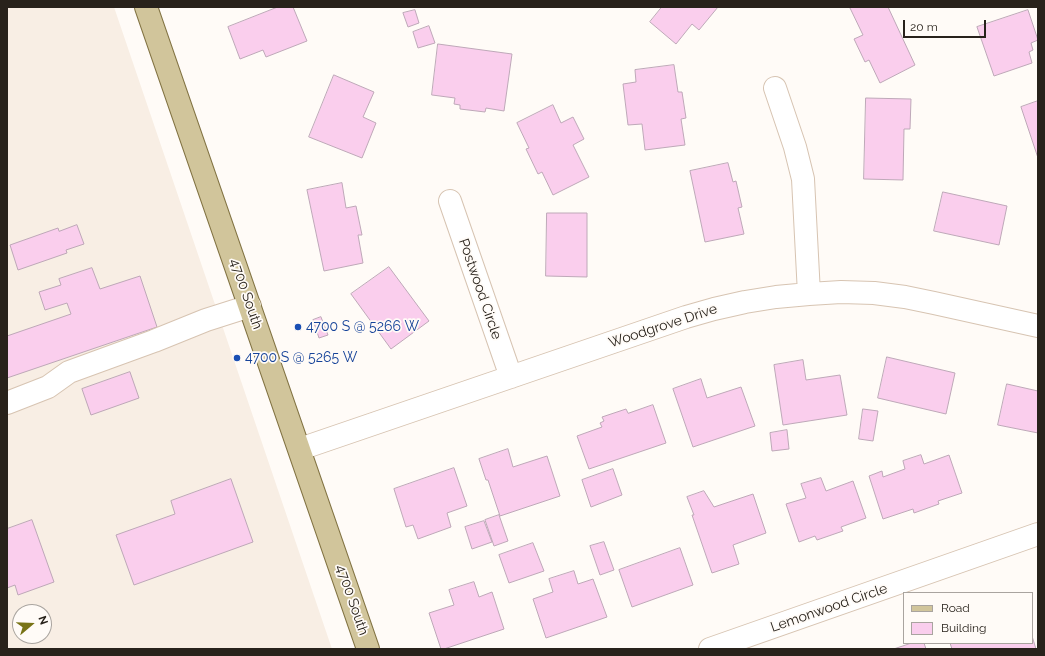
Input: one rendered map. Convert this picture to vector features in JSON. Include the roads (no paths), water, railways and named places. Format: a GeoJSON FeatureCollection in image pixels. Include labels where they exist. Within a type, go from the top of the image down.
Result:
{"type":"FeatureCollection","features":[{"type":"Feature","properties":{"kind":"main road","name":"4700 South"},"geometry":{"type":"LineString","coordinates":[[146,7],[368,649]]}},
{"type":"Feature","properties":{"kind":"street"},"geometry":{"type":"LineString","coordinates":[[774,88],[795,147],[802,179],[809,294]]}},
{"type":"Feature","properties":{"kind":"street","name":"Postwood Circle"},"geometry":{"type":"LineString","coordinates":[[450,201],[511,377]]}},
{"type":"Feature","properties":{"kind":"street","name":"Woodgrove Drive"},"geometry":{"type":"LineString","coordinates":[[300,449],[686,317],[744,302],[809,294],[841,292],[874,293],[905,297],[1038,326]]}},
{"type":"Feature","properties":{"kind":"street"},"geometry":{"type":"LineString","coordinates":[[7,403],[48,387],[69,372],[154,342],[206,320],[250,306]]}},
{"type":"Feature","properties":{"kind":"street","name":"Lemonwood Circle"},"geometry":{"type":"LineString","coordinates":[[710,649],[1038,534]]}},
{"type":"Feature","properties":{"kind":"place","name":"4700 S @ 5266 W"},"geometry":{"type":"Point","coordinates":[298,327]}},
{"type":"Feature","properties":{"kind":"place","name":"4700 S @ 5265 W"},"geometry":{"type":"Point","coordinates":[237,358]}}]}
